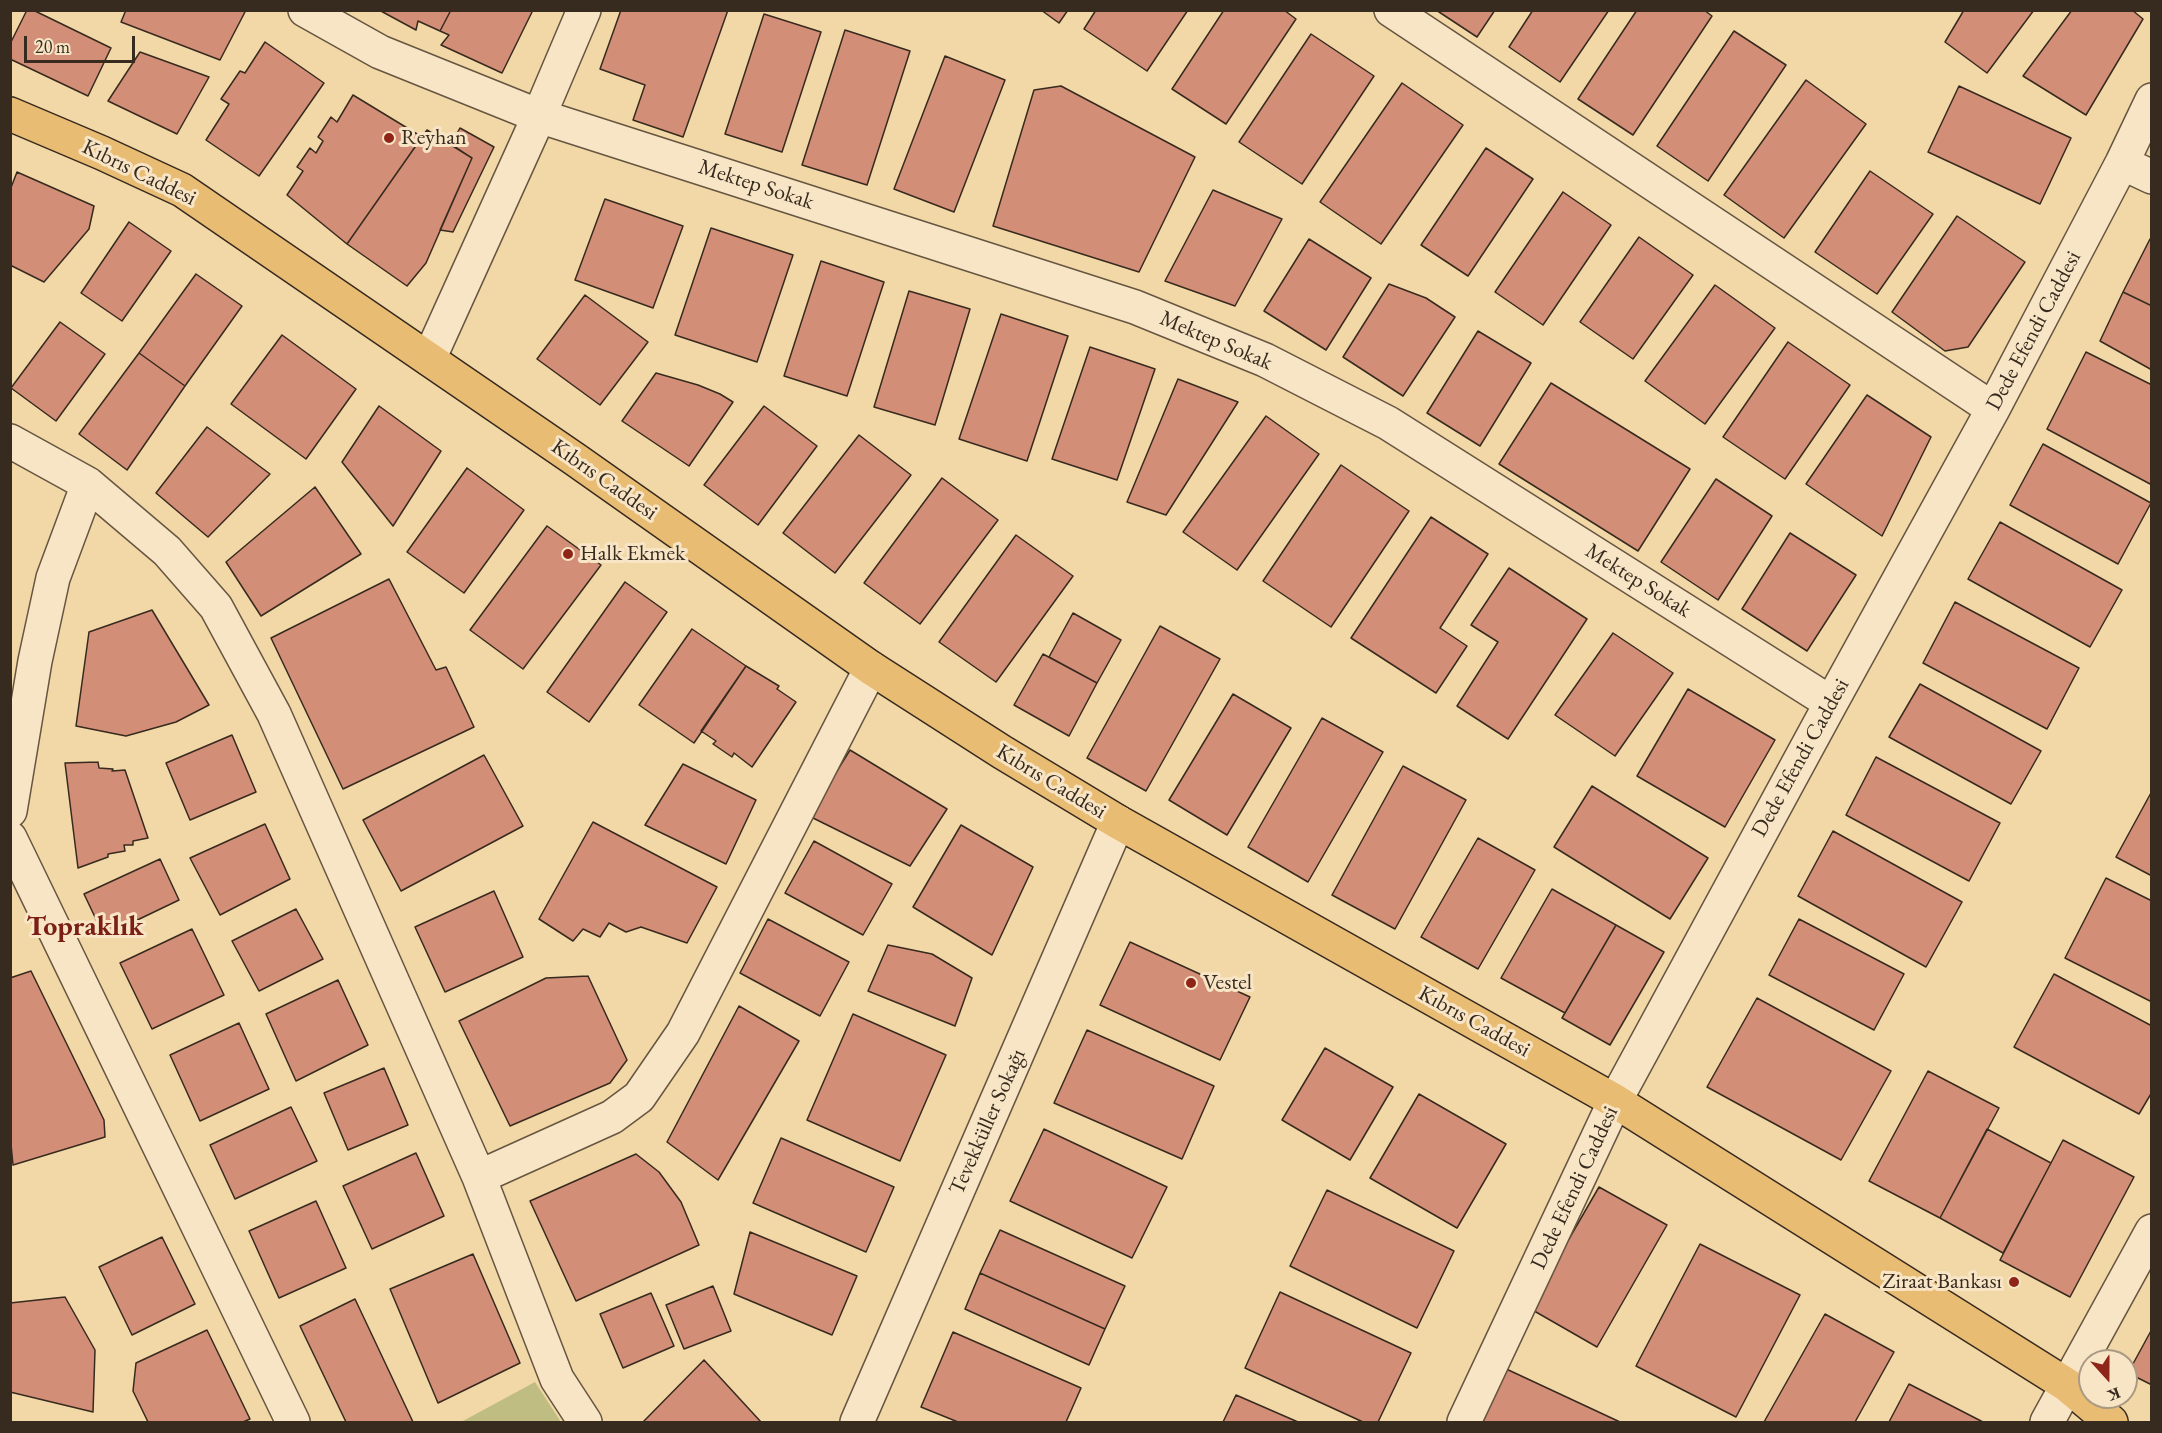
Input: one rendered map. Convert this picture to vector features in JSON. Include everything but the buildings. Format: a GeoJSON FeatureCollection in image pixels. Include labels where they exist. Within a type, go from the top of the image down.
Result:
{"type":"FeatureCollection","features":[{"type":"Feature","properties":{"kind":"main road","name":"Kıbrıs Caddesi"},"geometry":{"type":"LineString","coordinates":[[10,114],[182,190],[595,473],[871,669],[1118,822],[1615,1101],[2067,1385],[2111,1422]]}},
{"type":"Feature","properties":{"kind":"street","name":"Mektep Sokak"},"geometry":{"type":"LineString","coordinates":[[305,10],[380,52],[539,116],[1135,307],[1265,360],[1388,423],[1831,703]]}},
{"type":"Feature","properties":{"kind":"street"},"geometry":{"type":"LineString","coordinates":[[429,360],[584,10]]}},
{"type":"Feature","properties":{"kind":"street"},"geometry":{"type":"LineString","coordinates":[[1391,10],[1993,409]]}},
{"type":"Feature","properties":{"kind":"street","name":"Dede Efendi Caddesi"},"geometry":{"type":"LineString","coordinates":[[1464,1422],[1615,1101],[1993,409],[2122,163],[2151,100]]}},
{"type":"Feature","properties":{"kind":"street"},"geometry":{"type":"LineString","coordinates":[[2122,163],[2151,177]]}},
{"type":"Feature","properties":{"kind":"street"},"geometry":{"type":"LineString","coordinates":[[10,441],[88,484],[167,551],[216,608],[274,714],[479,1177],[557,1379],[585,1422]]}},
{"type":"Feature","properties":{"kind":"street"},"geometry":{"type":"LineString","coordinates":[[10,811],[35,660],[53,578],[88,484]]}},
{"type":"Feature","properties":{"kind":"street"},"geometry":{"type":"LineString","coordinates":[[479,1177],[612,1117],[639,1097],[683,1033],[871,669]]}},
{"type":"Feature","properties":{"kind":"street","name":"Tevekküller Sokağı"},"geometry":{"type":"LineString","coordinates":[[857,1422],[1118,822]]}},
{"type":"Feature","properties":{"kind":"street"},"geometry":{"type":"LineString","coordinates":[[10,838],[293,1422]]}},
{"type":"Feature","properties":{"kind":"street"},"geometry":{"type":"LineString","coordinates":[[2047,1422],[2151,1231]]}},
{"type":"Feature","properties":{"kind":"shaded area"},"geometry":{"type":"Polygon","coordinates":[[[535,1382],[561,1422],[461,1422],[535,1382]]]}},
{"type":"Feature","properties":{"kind":"place","name":"Reyhan"},"geometry":{"type":"Point","coordinates":[389,138]}},
{"type":"Feature","properties":{"kind":"place","name":"Halk Ekmek"},"geometry":{"type":"Point","coordinates":[568,554]}},
{"type":"Feature","properties":{"kind":"place","name":"Vestel"},"geometry":{"type":"Point","coordinates":[1191,983]}},
{"type":"Feature","properties":{"kind":"place","name":"Ziraat Bankası"},"geometry":{"type":"Point","coordinates":[2014,1282]}},
{"type":"Feature","properties":{"kind":"district","name":"Topraklık"},"geometry":{"type":"Point","coordinates":[85,927]}}]}
